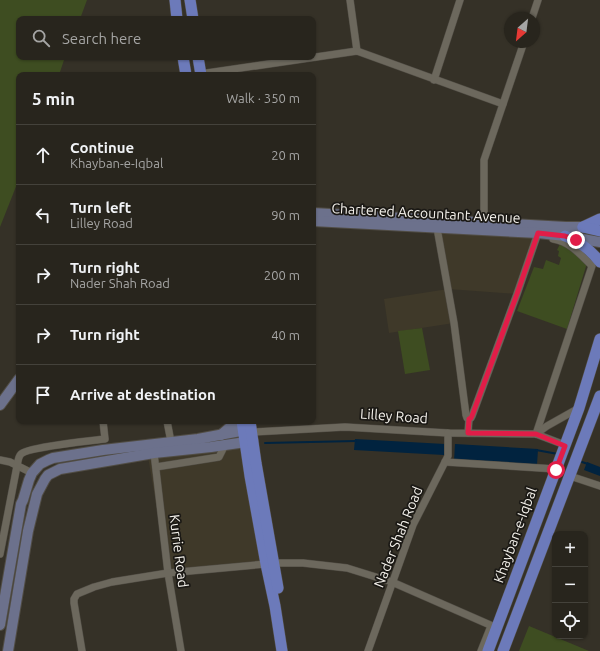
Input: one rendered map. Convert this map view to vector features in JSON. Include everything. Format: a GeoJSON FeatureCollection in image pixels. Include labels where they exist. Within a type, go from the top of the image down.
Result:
{"type":"FeatureCollection","features":[{"type":"Feature","properties":{"kind":"main road"},"geometry":{"type":"LineString","coordinates":[[175,0],[178,16]]}},
{"type":"Feature","properties":{"kind":"main road"},"geometry":{"type":"LineString","coordinates":[[190,0],[193,16]]}},
{"type":"Feature","properties":{"kind":"main road"},"geometry":{"type":"LineString","coordinates":[[184,60],[186,72]]}},
{"type":"Feature","properties":{"kind":"main road"},"geometry":{"type":"LineString","coordinates":[[198,60],[200,72]]}},
{"type":"Feature","properties":{"kind":"main road","name":"Chartered Accountant Avenue"},"geometry":{"type":"LineString","coordinates":[[316,214],[484,223],[537,232]]}},
{"type":"Feature","properties":{"kind":"main road"},"geometry":{"type":"LineString","coordinates":[[583,227],[600,219]]}},
{"type":"Feature","properties":{"kind":"main road","name":"Chartered Accountant Avenue"},"geometry":{"type":"LineString","coordinates":[[316,221],[537,232]]}},
{"type":"Feature","properties":{"kind":"main road"},"geometry":{"type":"LineString","coordinates":[[537,232],[600,224]]}},
{"type":"Feature","properties":{"kind":"main road"},"geometry":{"type":"LineString","coordinates":[[583,227],[600,231]]}},
{"type":"Feature","properties":{"kind":"main road"},"geometry":{"type":"LineString","coordinates":[[537,232],[600,242]]}},
{"type":"Feature","properties":{"kind":"main road"},"geometry":{"type":"LineString","coordinates":[[565,236],[576,240],[583,245],[596,261]]}},
{"type":"Feature","properties":{"kind":"main road","name":"Khayban-e-Iqbal"},"geometry":{"type":"LineString","coordinates":[[488,651],[494,627],[579,408],[600,339]]}},
{"type":"Feature","properties":{"kind":"main road"},"geometry":{"type":"LineString","coordinates":[[0,405],[16,383]]}},
{"type":"Feature","properties":{"kind":"main road"},"geometry":{"type":"LineString","coordinates":[[503,651],[600,396]]}},
{"type":"Feature","properties":{"kind":"main road"},"geometry":{"type":"LineString","coordinates":[[221,435],[234,424]]}},
{"type":"Feature","properties":{"kind":"main road"},"geometry":{"type":"LineString","coordinates":[[0,625],[20,504],[23,500],[32,473],[43,462],[53,458],[103,450],[248,431],[270,564],[290,651]]}},
{"type":"Feature","properties":{"kind":"main road","name":"Lilley Road"},"geometry":{"type":"LineString","coordinates":[[8,651],[32,513],[37,494],[48,475],[60,469],[154,453],[206,448],[225,444],[248,431]]}},
{"type":"Feature","properties":{"kind":"main road"},"geometry":{"type":"LineString","coordinates":[[278,602],[282,651]]}},
{"type":"Feature","properties":{"kind":"street"},"geometry":{"type":"LineString","coordinates":[[350,0],[357,51]]}},
{"type":"Feature","properties":{"kind":"street"},"geometry":{"type":"LineString","coordinates":[[434,80],[460,0]]}},
{"type":"Feature","properties":{"kind":"street"},"geometry":{"type":"LineString","coordinates":[[534,12],[538,0]]}},
{"type":"Feature","properties":{"kind":"street"},"geometry":{"type":"LineString","coordinates":[[484,223],[484,160],[522,48]]}},
{"type":"Feature","properties":{"kind":"street"},"geometry":{"type":"LineString","coordinates":[[316,57],[357,51],[503,104]]}},
{"type":"Feature","properties":{"kind":"street"},"geometry":{"type":"LineString","coordinates":[[214,72],[296,60]]}},
{"type":"Feature","properties":{"kind":"street"},"geometry":{"type":"LineString","coordinates":[[437,228],[454,323],[466,415],[469,419]]}},
{"type":"Feature","properties":{"kind":"street"},"geometry":{"type":"LineString","coordinates":[[468,433],[469,419],[472,416],[517,294],[537,232],[559,240],[596,261],[536,434]]}},
{"type":"Feature","properties":{"kind":"street"},"geometry":{"type":"LineString","coordinates":[[536,434],[579,408]]}},
{"type":"Feature","properties":{"kind":"street"},"geometry":{"type":"LineString","coordinates":[[0,554],[16,466],[22,453],[35,449],[105,439],[102,424]]}},
{"type":"Feature","properties":{"kind":"street"},"geometry":{"type":"LineString","coordinates":[[168,424],[171,442]]}},
{"type":"Feature","properties":{"kind":"street","name":"Lilley Road"},"geometry":{"type":"LineString","coordinates":[[248,431],[345,427],[448,433],[536,434],[565,446]]}},
{"type":"Feature","properties":{"kind":"street","name":"Nader Shah Road"},"geometry":{"type":"LineString","coordinates":[[368,651],[413,525],[448,456],[448,433]]}},
{"type":"Feature","properties":{"kind":"street"},"geometry":{"type":"LineString","coordinates":[[156,467],[219,457],[225,444]]}},
{"type":"Feature","properties":{"kind":"street","name":"Kurrie Road"},"geometry":{"type":"LineString","coordinates":[[154,453],[168,573],[181,651]]}},
{"type":"Feature","properties":{"kind":"street"},"geometry":{"type":"LineString","coordinates":[[0,460],[5,460],[32,473]]}},
{"type":"Feature","properties":{"kind":"street"},"geometry":{"type":"LineString","coordinates":[[444,462],[556,470]]}},
{"type":"Feature","properties":{"kind":"street"},"geometry":{"type":"LineString","coordinates":[[570,476],[600,486]]}},
{"type":"Feature","properties":{"kind":"street"},"geometry":{"type":"LineString","coordinates":[[82,651],[74,599],[77,594],[94,587],[112,582],[168,573],[303,562],[347,568],[392,582],[494,627],[481,651]]}},
{"type":"Feature","properties":{"kind":"shaded area"},"geometry":{"type":"Polygon","coordinates":[[[439,229],[538,233],[517,294],[448,289],[439,229]]]}},
{"type":"Feature","properties":{"kind":"shaded area"},"geometry":{"type":"Polygon","coordinates":[[[448,289],[454,323],[389,333],[384,299],[448,289]]]}},
{"type":"Feature","properties":{"kind":"shaded area"},"geometry":{"type":"Polygon","coordinates":[[[242,434],[266,564],[168,573],[148,457],[235,441],[242,434]]]}},
{"type":"Feature","properties":{"kind":"green space"},"geometry":{"type":"Polygon","coordinates":[[[0,0],[87,0],[81,16],[16,16],[16,60],[64,60],[60,72],[16,72],[16,187],[0,227],[0,0]]]}},
{"type":"Feature","properties":{"kind":"green space"},"geometry":{"type":"Polygon","coordinates":[[[560,244],[566,246],[587,263],[567,329],[517,311],[534,267],[543,269],[546,260],[559,265],[561,258],[558,256],[559,251],[557,250],[560,244]]]}},
{"type":"Feature","properties":{"kind":"green space"},"geometry":{"type":"Polygon","coordinates":[[[422,328],[430,370],[405,374],[398,331],[422,328]]]}},
{"type":"Feature","properties":{"kind":"green space"},"geometry":{"type":"Polygon","coordinates":[[[529,626],[552,636],[552,639],[560,639],[589,651],[519,651],[529,626]]]}},
{"type":"Feature","properties":{"kind":"water"},"geometry":{"type":"Polygon","coordinates":[[[355,439],[445,444],[444,455],[354,450],[355,439]]]}},
{"type":"Feature","properties":{"kind":"water"},"geometry":{"type":"Polygon","coordinates":[[[455,444],[538,449],[537,465],[454,461],[455,444]]]}},
{"type":"Feature","properties":{"kind":"water"},"geometry":{"type":"Polygon","coordinates":[[[587,462],[600,467],[600,476],[584,470],[587,462]]]}},
{"type":"Feature","properties":{"kind":"waterway"},"geometry":{"type":"LineString","coordinates":[[265,443],[356,441]]}},
{"type":"Feature","properties":{"kind":"waterway"},"geometry":{"type":"LineString","coordinates":[[536,450],[558,454]]}},
{"type":"Feature","properties":{"kind":"waterway"},"geometry":{"type":"LineString","coordinates":[[579,461],[588,464]]}},
{"type":"Feature","properties":{"kind":"route"},"geometry":{"type":"LineString","coordinates":[[556,470],[565,446],[536,434],[468,433],[469,419],[472,416],[538,233],[565,236],[576,240]]}}]}
